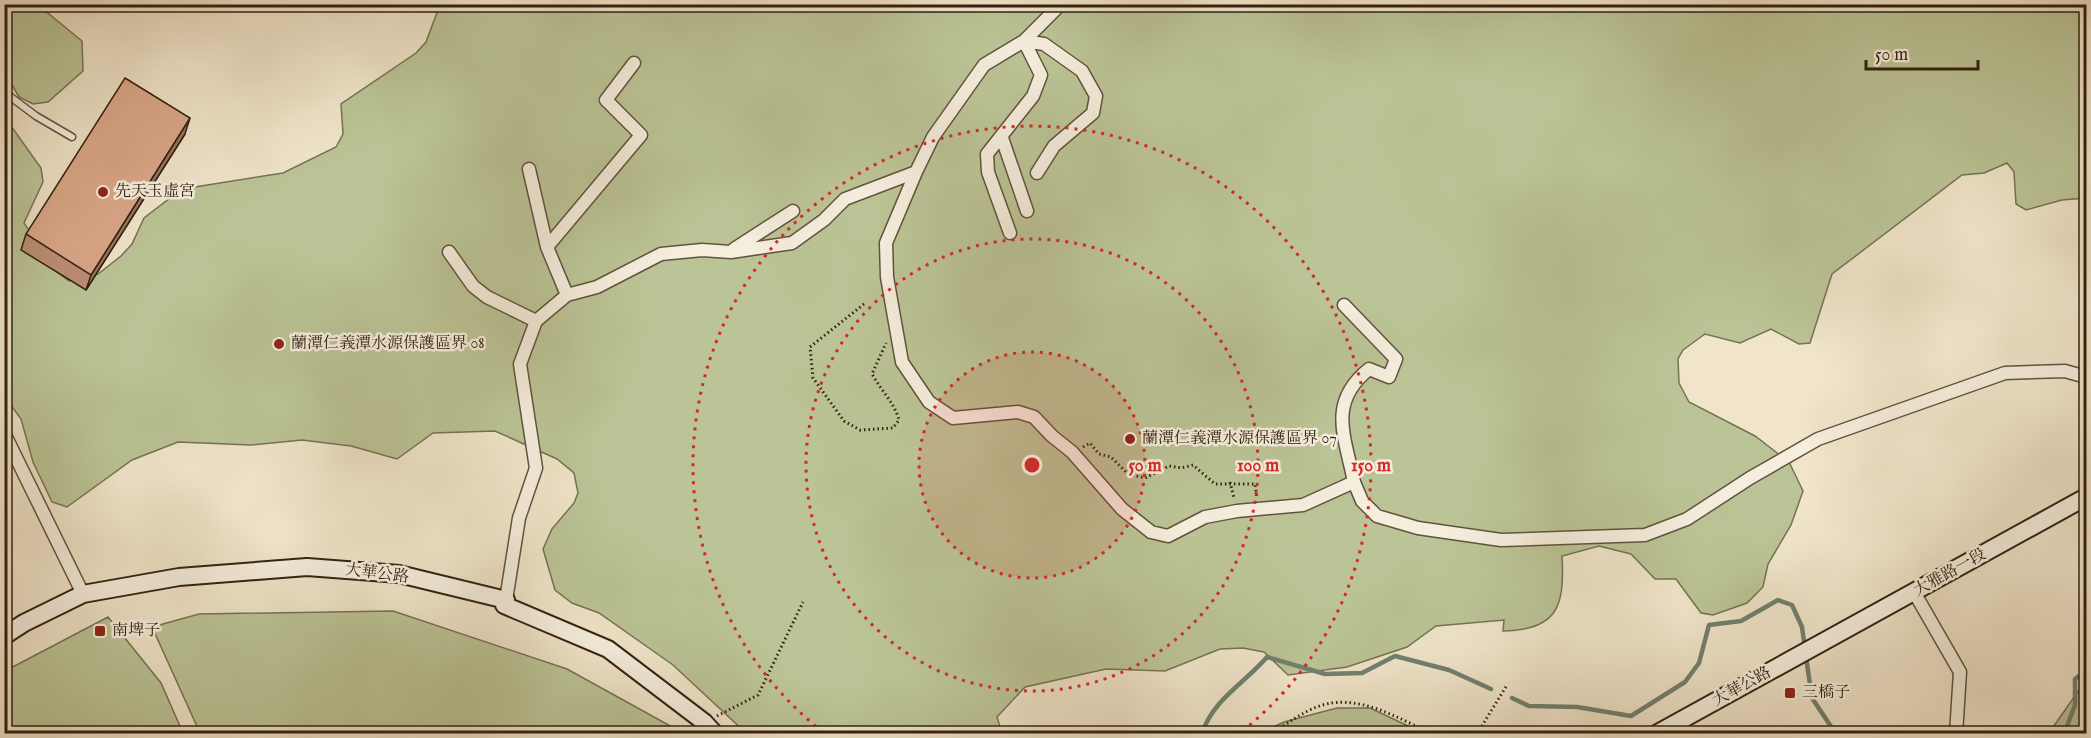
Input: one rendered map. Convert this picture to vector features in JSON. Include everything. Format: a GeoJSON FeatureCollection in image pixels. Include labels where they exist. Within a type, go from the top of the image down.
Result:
{"type":"FeatureCollection","features":[{"type":"Feature","properties":{"kind":"main road","name":"大雅路一段"},"geometry":{"type":"LineString","coordinates":[[1796,657],[2086,497]]}},
{"type":"Feature","properties":{"kind":"main road","name":"大華公路"},"geometry":{"type":"LineString","coordinates":[[4,636],[24,623],[83,594],[179,578],[307,567],[399,574],[506,600],[504,605],[609,649],[710,728]]}},
{"type":"Feature","properties":{"kind":"main road","name":"大華公路"},"geometry":{"type":"LineString","coordinates":[[1656,734],[1796,657]]}},
{"type":"Feature","properties":{"kind":"street"},"geometry":{"type":"LineString","coordinates":[[1061,4],[1024,41],[984,65],[933,137],[916,172],[886,243],[887,277],[902,362],[929,402],[953,418],[1018,412],[1034,417],[1072,452],[1122,508],[1152,532],[1168,536],[1205,517],[1303,505],[1354,482]]}},
{"type":"Feature","properties":{"kind":"street"},"geometry":{"type":"LineString","coordinates":[[1010,233],[988,172],[987,154],[1002,138],[1033,96],[1041,75],[1024,41]]}},
{"type":"Feature","properties":{"kind":"street"},"geometry":{"type":"LineString","coordinates":[[1024,41],[1044,44],[1082,70],[1096,96],[1093,113],[1053,146],[1037,173]]}},
{"type":"Feature","properties":{"kind":"street"},"geometry":{"type":"LineString","coordinates":[[547,247],[640,135],[606,100],[634,63]]}},
{"type":"Feature","properties":{"kind":"street"},"geometry":{"type":"LineString","coordinates":[[1002,138],[1028,211]]}},
{"type":"Feature","properties":{"kind":"street"},"geometry":{"type":"LineString","coordinates":[[529,170],[547,247],[567,296]]}},
{"type":"Feature","properties":{"kind":"street"},"geometry":{"type":"LineString","coordinates":[[506,600],[519,518],[536,468],[520,364],[536,321],[567,296],[597,287],[661,254],[702,250],[730,252],[792,243],[825,220],[845,199],[916,172]]}},
{"type":"Feature","properties":{"kind":"street"},"geometry":{"type":"LineString","coordinates":[[730,252],[793,212]]}},
{"type":"Feature","properties":{"kind":"street"},"geometry":{"type":"LineString","coordinates":[[449,252],[473,286],[487,297],[536,321]]}},
{"type":"Feature","properties":{"kind":"street"},"geometry":{"type":"LineString","coordinates":[[1344,305],[1396,359],[1389,377],[1369,369],[1352,383],[1340,415],[1354,482],[1362,501],[1377,516],[1418,528],[1501,540],[1645,535],[1687,519],[1750,478],[1818,439],[2005,373],[2065,371],[2086,377]]}},
{"type":"Feature","properties":{"kind":"street"},"geometry":{"type":"LineString","coordinates":[[4,433],[83,594]]}},
{"type":"Feature","properties":{"kind":"street"},"geometry":{"type":"LineString","coordinates":[[1914,592],[1960,672],[1956,734]]}},
{"type":"Feature","properties":{"kind":"lane"},"geometry":{"type":"LineString","coordinates":[[4,92],[36,116],[72,137]]}},
{"type":"Feature","properties":{"kind":"path"},"geometry":{"type":"LineString","coordinates":[[864,304],[810,347],[813,378],[844,421],[860,430],[893,428],[899,420],[896,408],[885,397],[872,374],[896,323]]}},
{"type":"Feature","properties":{"kind":"path"},"geometry":{"type":"LineString","coordinates":[[1072,452],[1090,443],[1099,454],[1111,457],[1128,474],[1145,478],[1170,466],[1181,468],[1193,465],[1215,484],[1255,484],[1259,509]]}},
{"type":"Feature","properties":{"kind":"path"},"geometry":{"type":"LineString","coordinates":[[710,728],[758,695],[803,602]]}},
{"type":"Feature","properties":{"kind":"path"},"geometry":{"type":"LineString","coordinates":[[1477,734],[1507,685]]}},
{"type":"Feature","properties":{"kind":"path"},"geometry":{"type":"LineString","coordinates":[[1267,734],[1284,727],[1309,710],[1341,701],[1373,706],[1432,734]]}},
{"type":"Feature","properties":{"kind":"green space"},"geometry":{"type":"Polygon","coordinates":[[[5,4],[38,5],[82,41],[83,71],[48,102],[33,104],[19,97],[5,73],[5,4]]]}},
{"type":"Feature","properties":{"kind":"green space"},"geometry":{"type":"Polygon","coordinates":[[[434,5],[2086,5],[2086,198],[2062,200],[2026,210],[2016,204],[2014,172],[2007,163],[1984,173],[1962,175],[1832,274],[1810,343],[1799,344],[1771,329],[1740,343],[1705,334],[1683,350],[1678,359],[1679,383],[1689,402],[1755,436],[1789,462],[1803,491],[1791,525],[1768,564],[1763,587],[1747,603],[1713,615],[1701,613],[1676,579],[1655,579],[1631,554],[1599,546],[1562,556],[1562,589],[1554,612],[1535,626],[1521,630],[1503,631],[1504,620],[1436,626],[1407,647],[1347,667],[1288,675],[1264,652],[1243,648],[1220,649],[1165,671],[1106,669],[1025,687],[997,717],[1002,733],[746,733],[673,665],[599,613],[572,603],[555,590],[543,549],[552,529],[574,503],[578,493],[574,473],[557,459],[495,431],[433,433],[397,459],[351,446],[302,440],[251,445],[178,442],[132,460],[67,507],[52,502],[33,462],[21,419],[5,397],[4,116],[41,168],[43,182],[24,223],[57,272],[69,281],[98,274],[132,244],[144,218],[182,189],[283,173],[336,147],[343,134],[341,104],[416,53],[426,42],[438,10],[434,5]]]}},
{"type":"Feature","properties":{"kind":"green space"},"geometry":{"type":"Polygon","coordinates":[[[393,611],[567,669],[683,733],[200,733],[152,627],[199,614],[393,611]]]}},
{"type":"Feature","properties":{"kind":"green space"},"geometry":{"type":"Polygon","coordinates":[[[108,617],[161,683],[183,733],[5,733],[5,671],[108,617]]]}},
{"type":"Feature","properties":{"kind":"green space"},"geometry":{"type":"Polygon","coordinates":[[[2086,680],[2086,733],[2049,733],[2086,680]]]}},
{"type":"Feature","properties":{"kind":"green space"},"geometry":{"type":"Polygon","coordinates":[[[1337,708],[1370,708],[1423,733],[1260,733],[1284,722],[1337,708]]]}},
{"type":"Feature","properties":{"kind":"building","name":"先天玉虛宮"},"geometry":{"type":"Polygon","coordinates":[[[125,78],[190,118],[91,275],[26,234],[125,78]]]}},
{"type":"Feature","properties":{"kind":"waterway"},"geometry":{"type":"LineString","coordinates":[[1512,698],[1529,706],[1577,707],[1631,716],[1685,682],[1699,663],[1709,625],[1741,621],[1778,600],[1792,605],[1802,627],[1805,649]]}},
{"type":"Feature","properties":{"kind":"waterway"},"geometry":{"type":"LineString","coordinates":[[1202,734],[1213,711],[1267,657],[1325,674],[1362,673],[1395,656],[1449,670],[1491,689]]}},
{"type":"Feature","properties":{"kind":"waterway"},"geometry":{"type":"LineString","coordinates":[[1806,657],[1812,698],[1836,734]]}},
{"type":"Feature","properties":{"kind":"waterway"},"geometry":{"type":"LineString","coordinates":[[2064,734],[2075,705],[2075,679],[2086,671]]}},
{"type":"Feature","properties":{"kind":"place","name":"先天玉虛宮"},"geometry":{"type":"Point","coordinates":[103,192]}},
{"type":"Feature","properties":{"kind":"place","name":"蘭潭仁義潭水源保護區界 08"},"geometry":{"type":"Point","coordinates":[279,344]}},
{"type":"Feature","properties":{"kind":"place","name":"蘭潭仁義潭水源保護區界 07"},"geometry":{"type":"Point","coordinates":[1130,439]}},
{"type":"Feature","properties":{"kind":"place","name":"南埤子"},"geometry":{"type":"Point","coordinates":[100,631]}},
{"type":"Feature","properties":{"kind":"place","name":"三橋子"},"geometry":{"type":"Point","coordinates":[1790,693]}}]}
